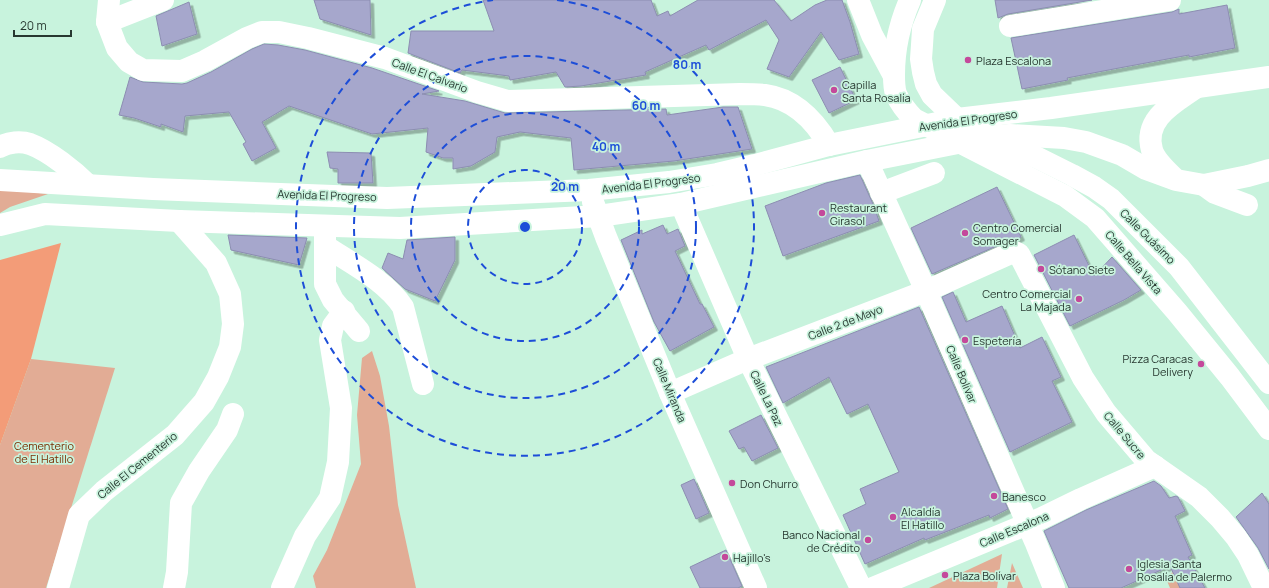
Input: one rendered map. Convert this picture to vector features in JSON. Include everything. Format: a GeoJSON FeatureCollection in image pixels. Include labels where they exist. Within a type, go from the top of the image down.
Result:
{"type":"FeatureCollection","features":[{"type":"Feature","properties":{"kind":"street"},"geometry":{"type":"LineString","coordinates":[[109,0],[107,22],[163,0]]}},
{"type":"Feature","properties":{"kind":"street"},"geometry":{"type":"LineString","coordinates":[[858,0],[872,35],[894,78]]}},
{"type":"Feature","properties":{"kind":"street"},"geometry":{"type":"LineString","coordinates":[[894,78],[897,37],[900,24],[910,0]]}},
{"type":"Feature","properties":{"kind":"street","name":"Calle Guásimo"},"geometry":{"type":"LineString","coordinates":[[935,0],[923,29],[921,59],[926,84],[932,96],[958,119],[988,137],[1072,175],[1094,187],[1111,199],[1179,267],[1269,383]]}},
{"type":"Feature","properties":{"kind":"street"},"geometry":{"type":"LineString","coordinates":[[1010,26],[1170,0]]}},
{"type":"Feature","properties":{"kind":"street","name":"Calle El Calvario"},"geometry":{"type":"LineString","coordinates":[[107,22],[117,48],[129,62],[143,70],[182,71],[262,32],[279,32],[385,58],[477,92],[508,101],[740,94],[765,95],[788,102],[801,110],[823,135],[829,146]]}},
{"type":"Feature","properties":{"kind":"street","name":"Avenida El Progreso"},"geometry":{"type":"LineString","coordinates":[[0,180],[153,189],[387,198],[589,190],[669,182],[717,174],[829,146],[958,119],[1050,108],[1269,77]]}},
{"type":"Feature","properties":{"kind":"street","name":"Calle Bella Vista"},"geometry":{"type":"LineString","coordinates":[[894,78],[896,93],[903,106],[914,119],[1065,196],[1096,218],[1177,312],[1230,377],[1269,429]]}},
{"type":"Feature","properties":{"kind":"street"},"geometry":{"type":"LineString","coordinates":[[1176,180],[1158,161],[1152,150],[1152,127],[1158,117],[1166,109],[1197,87]]}},
{"type":"Feature","properties":{"kind":"street","name":"Avenida El Progreso"},"geometry":{"type":"LineString","coordinates":[[0,225],[45,214],[179,221],[325,236],[400,228],[599,216],[681,204],[867,161],[988,137],[1010,135],[1064,138],[1086,142],[1122,155],[1146,168],[1176,180],[1204,185]]}},
{"type":"Feature","properties":{"kind":"street"},"geometry":{"type":"LineString","coordinates":[[0,147],[6,144],[29,144],[73,171],[88,185]]}},
{"type":"Feature","properties":{"kind":"street","name":"Calle Bolívar"},"geometry":{"type":"LineString","coordinates":[[867,161],[926,291],[1054,588]]}},
{"type":"Feature","properties":{"kind":"street"},"geometry":{"type":"LineString","coordinates":[[1204,185],[1269,170]]}},
{"type":"Feature","properties":{"kind":"street"},"geometry":{"type":"LineString","coordinates":[[881,193],[934,173]]}},
{"type":"Feature","properties":{"kind":"street"},"geometry":{"type":"LineString","coordinates":[[1204,185],[1215,193],[1247,205]]}},
{"type":"Feature","properties":{"kind":"street","name":"Calle Miranda"},"geometry":{"type":"LineString","coordinates":[[589,190],[606,237],[670,392],[756,588]]}},
{"type":"Feature","properties":{"kind":"street","name":"Calle La Paz"},"geometry":{"type":"LineString","coordinates":[[681,204],[748,359],[861,588]]}},
{"type":"Feature","properties":{"kind":"street","name":"Calle El Cementerio"},"geometry":{"type":"LineString","coordinates":[[58,588],[79,515],[104,491],[175,435],[204,402],[218,377],[230,347],[233,324],[230,294],[216,263],[179,221]]}},
{"type":"Feature","properties":{"kind":"street"},"geometry":{"type":"LineString","coordinates":[[325,236],[325,284],[333,300],[344,311],[359,331]]}},
{"type":"Feature","properties":{"kind":"street"},"geometry":{"type":"LineString","coordinates":[[325,236],[364,272],[396,297],[403,307],[423,384]]}},
{"type":"Feature","properties":{"kind":"street","name":"Calle 2 de Mayo"},"geometry":{"type":"LineString","coordinates":[[670,392],[748,359],[926,291],[1011,253],[1015,252],[1019,254]]}},
{"type":"Feature","properties":{"kind":"street","name":"Calle Sucre"},"geometry":{"type":"LineString","coordinates":[[1019,254],[1083,378],[1106,413],[1146,460],[1199,497],[1220,518],[1236,536],[1248,555],[1264,588]]}},
{"type":"Feature","properties":{"kind":"street"},"geometry":{"type":"LineString","coordinates":[[282,588],[305,536],[330,498],[338,462],[341,408],[330,340],[333,326],[344,311]]}},
{"type":"Feature","properties":{"kind":"street"},"geometry":{"type":"LineString","coordinates":[[174,588],[181,503],[199,471],[227,430],[234,414]]}},
{"type":"Feature","properties":{"kind":"street","name":"Calle Escalona"},"geometry":{"type":"LineString","coordinates":[[873,588],[1042,518],[1155,466]]}},
{"type":"Feature","properties":{"kind":"green space"},"geometry":{"type":"Polygon","coordinates":[[[0,189],[48,194],[10,207],[0,213],[0,189]]]}},
{"type":"Feature","properties":{"kind":"green space"},"geometry":{"type":"Polygon","coordinates":[[[372,351],[380,376],[389,426],[398,505],[416,588],[316,588],[313,576],[327,550],[361,464],[357,415],[362,358],[372,351]]]}},
{"type":"Feature","properties":{"kind":"green space","name":"Cementerio de El Hatillo"},"geometry":{"type":"Polygon","coordinates":[[[31,359],[115,368],[46,588],[0,588],[0,445],[31,359]]]}},
{"type":"Feature","properties":{"kind":"green space"},"geometry":{"type":"Polygon","coordinates":[[[1002,554],[997,588],[929,588],[1002,554]]]}},
{"type":"Feature","properties":{"kind":"green space"},"geometry":{"type":"Polygon","coordinates":[[[1012,563],[1023,588],[1007,588],[1012,563]]]}},
{"type":"Feature","properties":{"kind":"green space"},"geometry":{"type":"Polygon","coordinates":[[[1192,563],[1198,577],[1180,588],[1170,588],[1165,576],[1192,563]]]}},
{"type":"Feature","properties":{"kind":"shaded area"},"geometry":{"type":"Polygon","coordinates":[[[61,243],[31,359],[0,445],[0,260],[61,243]]]}},
{"type":"Feature","properties":{"kind":"building"},"geometry":{"type":"Polygon","coordinates":[[[314,0],[370,0],[371,35],[320,19],[314,0]]]}},
{"type":"Feature","properties":{"kind":"building"},"geometry":{"type":"Polygon","coordinates":[[[483,0],[651,0],[657,16],[668,11],[670,16],[698,0],[774,0],[791,21],[815,5],[827,0],[842,0],[859,54],[839,60],[821,32],[789,77],[767,69],[779,40],[766,20],[709,50],[706,45],[645,72],[646,75],[581,86],[565,87],[556,72],[510,80],[509,76],[462,70],[460,73],[408,53],[411,31],[494,31],[483,0]]]}},
{"type":"Feature","properties":{"kind":"building"},"geometry":{"type":"Polygon","coordinates":[[[995,0],[1092,0],[1008,14],[998,18],[995,0]]]}},
{"type":"Feature","properties":{"kind":"building"},"geometry":{"type":"Polygon","coordinates":[[[189,2],[197,34],[162,46],[156,16],[189,2]]]}},
{"type":"Feature","properties":{"kind":"building"},"geometry":{"type":"Polygon","coordinates":[[[1227,5],[1235,48],[1067,78],[1068,80],[1022,89],[1011,38],[1172,12],[1179,9],[1179,14],[1227,5]]]}},
{"type":"Feature","properties":{"kind":"building"},"geometry":{"type":"Polygon","coordinates":[[[264,44],[305,50],[372,68],[439,91],[422,94],[465,101],[505,113],[666,109],[667,115],[723,107],[738,107],[752,149],[674,161],[574,170],[571,138],[520,132],[497,137],[495,152],[471,166],[453,169],[453,158],[443,158],[426,152],[428,128],[372,134],[289,106],[262,122],[276,148],[252,161],[243,144],[246,142],[229,112],[185,116],[183,132],[161,124],[161,127],[134,118],[119,115],[130,77],[143,82],[187,83],[264,44]]]}},
{"type":"Feature","properties":{"kind":"building","name":"Capilla Santa Rosalía"},"geometry":{"type":"Polygon","coordinates":[[[840,67],[856,100],[829,113],[812,80],[840,67]]]}},
{"type":"Feature","properties":{"kind":"building"},"geometry":{"type":"Polygon","coordinates":[[[327,152],[371,153],[373,183],[338,183],[338,169],[330,168],[327,152]]]}},
{"type":"Feature","properties":{"kind":"building","name":"Restaurant Girasol"},"geometry":{"type":"Polygon","coordinates":[[[860,175],[879,221],[783,256],[765,206],[826,183],[860,175]]]}},
{"type":"Feature","properties":{"kind":"building","name":"Centro Comercial Somager"},"geometry":{"type":"Polygon","coordinates":[[[997,187],[1021,237],[932,274],[911,228],[997,187]]]}},
{"type":"Feature","properties":{"kind":"building"},"geometry":{"type":"Polygon","coordinates":[[[663,225],[667,234],[678,229],[685,246],[675,251],[700,304],[702,304],[714,327],[670,351],[654,322],[621,240],[642,230],[642,234],[663,225]]]}},
{"type":"Feature","properties":{"kind":"building"},"geometry":{"type":"Polygon","coordinates":[[[228,235],[307,238],[299,265],[231,250],[228,235]]]}},
{"type":"Feature","properties":{"kind":"building"},"geometry":{"type":"Polygon","coordinates":[[[1074,235],[1094,276],[1112,257],[1141,290],[1124,300],[1070,326],[1034,255],[1074,235]]]}},
{"type":"Feature","properties":{"kind":"building"},"geometry":{"type":"Polygon","coordinates":[[[455,237],[455,260],[435,301],[405,289],[382,268],[388,253],[403,259],[407,240],[455,237]]]}},
{"type":"Feature","properties":{"kind":"building"},"geometry":{"type":"Polygon","coordinates":[[[953,292],[966,322],[1002,306],[1020,348],[1042,337],[1061,377],[1052,381],[1072,422],[1010,452],[942,297],[953,292]]]}},
{"type":"Feature","properties":{"kind":"building"},"geometry":{"type":"Polygon","coordinates":[[[919,307],[1008,509],[990,518],[989,515],[925,540],[924,538],[865,564],[843,515],[866,504],[860,489],[899,472],[868,404],[847,414],[829,377],[783,403],[766,367],[919,307]]]}},
{"type":"Feature","properties":{"kind":"building"},"geometry":{"type":"Polygon","coordinates":[[[761,415],[778,448],[752,461],[744,447],[739,449],[729,431],[761,415]]]}},
{"type":"Feature","properties":{"kind":"building"},"geometry":{"type":"Polygon","coordinates":[[[694,479],[709,513],[696,519],[681,485],[694,479]]]}},
{"type":"Feature","properties":{"kind":"building"},"geometry":{"type":"Polygon","coordinates":[[[1154,481],[1161,486],[1169,498],[1176,496],[1178,497],[1185,511],[1175,516],[1192,555],[1188,557],[1205,588],[1180,588],[1170,566],[1121,588],[1069,588],[1044,531],[1086,510],[1154,481]]]}},
{"type":"Feature","properties":{"kind":"building"},"geometry":{"type":"Polygon","coordinates":[[[1262,493],[1269,504],[1269,569],[1258,548],[1236,517],[1262,493]]]}},
{"type":"Feature","properties":{"kind":"building","name":"Hajillo's"},"geometry":{"type":"Polygon","coordinates":[[[726,550],[742,586],[738,588],[700,588],[690,567],[726,550]]]}},
{"type":"Feature","properties":{"kind":"place","name":"Plaza Escalona"},"geometry":{"type":"Point","coordinates":[968,60]}},
{"type":"Feature","properties":{"kind":"place","name":"Capilla Santa Rosalía"},"geometry":{"type":"Point","coordinates":[834,90]}},
{"type":"Feature","properties":{"kind":"place","name":"Restaurant Girasol"},"geometry":{"type":"Point","coordinates":[822,213]}},
{"type":"Feature","properties":{"kind":"place","name":"Centro Comercial Somager"},"geometry":{"type":"Point","coordinates":[965,233]}},
{"type":"Feature","properties":{"kind":"place","name":"Sótano Siete"},"geometry":{"type":"Point","coordinates":[1041,269]}},
{"type":"Feature","properties":{"kind":"place","name":"Centro Comercial La Majada"},"geometry":{"type":"Point","coordinates":[1079,299]}},
{"type":"Feature","properties":{"kind":"place","name":"Espetería"},"geometry":{"type":"Point","coordinates":[965,340]}},
{"type":"Feature","properties":{"kind":"place","name":"Pizza Caracas Delivery"},"geometry":{"type":"Point","coordinates":[1201,364]}},
{"type":"Feature","properties":{"kind":"place","name":"Don Churro"},"geometry":{"type":"Point","coordinates":[732,483]}},
{"type":"Feature","properties":{"kind":"place","name":"Banesco"},"geometry":{"type":"Point","coordinates":[994,496]}},
{"type":"Feature","properties":{"kind":"place","name":"Alcaldía El Hatillo"},"geometry":{"type":"Point","coordinates":[893,517]}},
{"type":"Feature","properties":{"kind":"place","name":"Banco Nacional de Crédito"},"geometry":{"type":"Point","coordinates":[868,540]}},
{"type":"Feature","properties":{"kind":"place","name":"Hajillo's"},"geometry":{"type":"Point","coordinates":[725,557]}},
{"type":"Feature","properties":{"kind":"place","name":"Iglesia Santa Rosalía de Palermo"},"geometry":{"type":"Point","coordinates":[1129,569]}},
{"type":"Feature","properties":{"kind":"place","name":"Plaza Bolívar"},"geometry":{"type":"Point","coordinates":[945,575]}}]}
